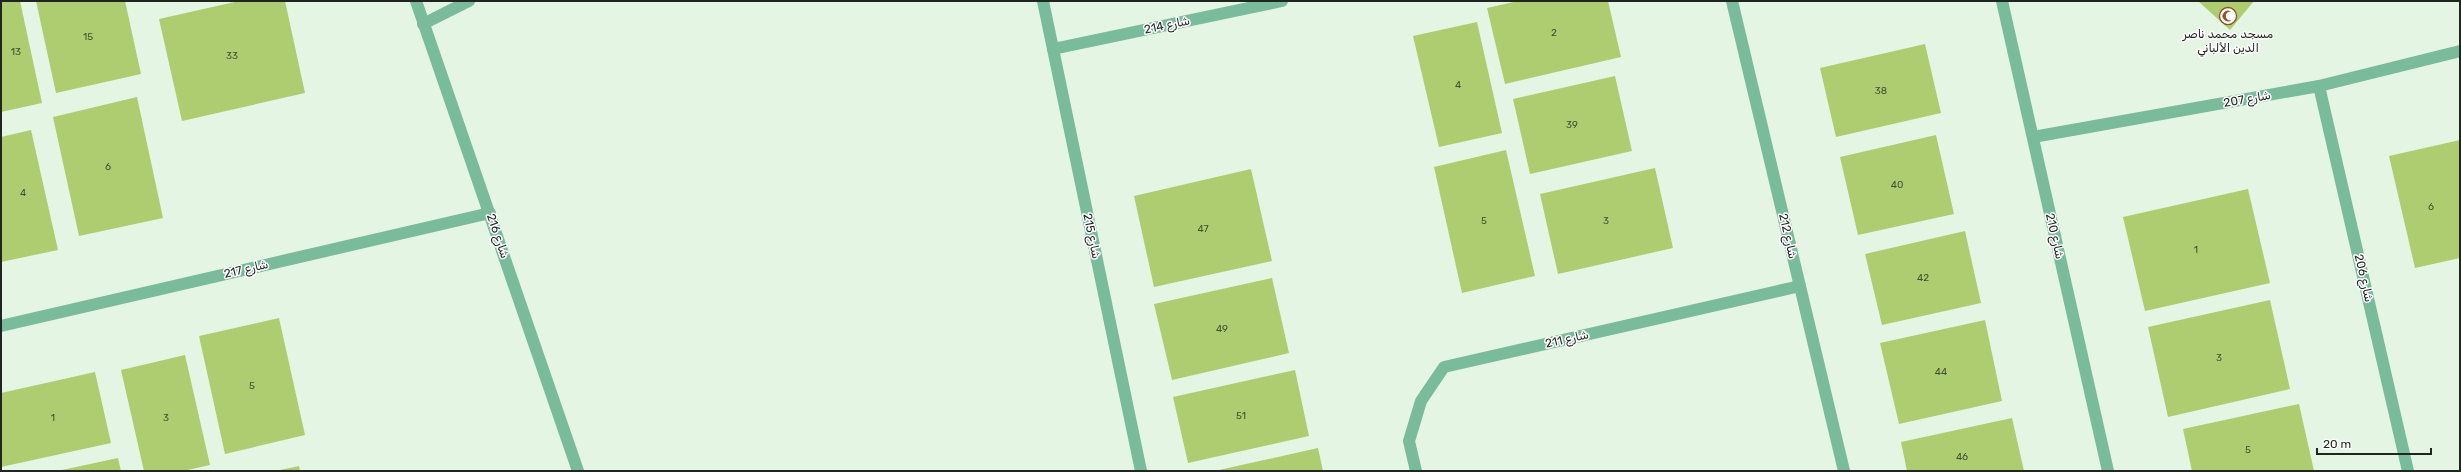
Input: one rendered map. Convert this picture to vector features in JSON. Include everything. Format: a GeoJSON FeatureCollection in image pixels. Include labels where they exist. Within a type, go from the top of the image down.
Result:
{"type":"FeatureCollection","features":[{"type":"Feature","properties":{"kind":"street","name":"شارع 216"},"geometry":{"type":"LineString","coordinates":[[416,1],[578,471]]}},
{"type":"Feature","properties":{"kind":"street"},"geometry":{"type":"LineString","coordinates":[[423,24],[469,1]]}},
{"type":"Feature","properties":{"kind":"street","name":"شارع 215"},"geometry":{"type":"LineString","coordinates":[[1043,1],[1141,471]]}},
{"type":"Feature","properties":{"kind":"street","name":"شارع 214"},"geometry":{"type":"LineString","coordinates":[[1053,49],[1282,1]]}},
{"type":"Feature","properties":{"kind":"street","name":"شارع 212"},"geometry":{"type":"LineString","coordinates":[[1732,1],[1844,471]]}},
{"type":"Feature","properties":{"kind":"street","name":"شارع 210"},"geometry":{"type":"LineString","coordinates":[[2002,1],[2108,471]]}},
{"type":"Feature","properties":{"kind":"street","name":"شارع 207"},"geometry":{"type":"LineString","coordinates":[[2032,137],[2319,86],[2460,51]]}},
{"type":"Feature","properties":{"kind":"street","name":"شارع 206"},"geometry":{"type":"LineString","coordinates":[[2319,86],[2408,471]]}},
{"type":"Feature","properties":{"kind":"street","name":"شارع 217"},"geometry":{"type":"LineString","coordinates":[[1,326],[490,213]]}},
{"type":"Feature","properties":{"kind":"street","name":"شارع 211"},"geometry":{"type":"LineString","coordinates":[[1416,471],[1409,441],[1421,401],[1444,367],[1800,286]]}},
{"type":"Feature","properties":{"kind":"building"},"geometry":{"type":"Polygon","coordinates":[[[1,1],[20,1],[42,103],[1,112],[1,1]]]}},
{"type":"Feature","properties":{"kind":"building"},"geometry":{"type":"Polygon","coordinates":[[[36,1],[125,1],[141,74],[56,93],[36,1]]]}},
{"type":"Feature","properties":{"kind":"building"},"geometry":{"type":"Polygon","coordinates":[[[239,1],[285,1],[305,93],[182,121],[159,19],[239,1]]]}},
{"type":"Feature","properties":{"kind":"building"},"geometry":{"type":"Polygon","coordinates":[[[1518,1],[1608,1],[1621,57],[1505,84],[1487,8],[1518,1]]]}},
{"type":"Feature","properties":{"kind":"building","name":"مسجد محمد ناصر الدين الألباني"},"geometry":{"type":"Polygon","coordinates":[[[2198,1],[2254,1],[2230,30],[2198,1]]]}},
{"type":"Feature","properties":{"kind":"building"},"geometry":{"type":"Polygon","coordinates":[[[1477,22],[1502,133],[1439,147],[1413,36],[1477,22]]]}},
{"type":"Feature","properties":{"kind":"building"},"geometry":{"type":"Polygon","coordinates":[[[1925,44],[1941,113],[1836,137],[1820,68],[1925,44]]]}},
{"type":"Feature","properties":{"kind":"building"},"geometry":{"type":"Polygon","coordinates":[[[1615,76],[1632,151],[1530,174],[1513,99],[1615,76]]]}},
{"type":"Feature","properties":{"kind":"building"},"geometry":{"type":"Polygon","coordinates":[[[137,97],[163,218],[79,236],[53,117],[137,97]]]}},
{"type":"Feature","properties":{"kind":"building"},"geometry":{"type":"Polygon","coordinates":[[[31,130],[58,250],[1,262],[1,137],[31,130]]]}},
{"type":"Feature","properties":{"kind":"building"},"geometry":{"type":"Polygon","coordinates":[[[1936,135],[1954,214],[1858,235],[1840,157],[1936,135]]]}},
{"type":"Feature","properties":{"kind":"building"},"geometry":{"type":"Polygon","coordinates":[[[2460,140],[2460,258],[2415,268],[2389,156],[2460,140]]]}},
{"type":"Feature","properties":{"kind":"building"},"geometry":{"type":"Polygon","coordinates":[[[1506,150],[1535,276],[1462,293],[1434,167],[1506,150]]]}},
{"type":"Feature","properties":{"kind":"building"},"geometry":{"type":"Polygon","coordinates":[[[1655,168],[1673,248],[1558,274],[1540,194],[1655,168]]]}},
{"type":"Feature","properties":{"kind":"building"},"geometry":{"type":"Polygon","coordinates":[[[1251,169],[1272,261],[1154,287],[1134,196],[1251,169]]]}},
{"type":"Feature","properties":{"kind":"building"},"geometry":{"type":"Polygon","coordinates":[[[2248,189],[2270,283],[2145,311],[2123,217],[2248,189]]]}},
{"type":"Feature","properties":{"kind":"building"},"geometry":{"type":"Polygon","coordinates":[[[1965,231],[1981,303],[1882,325],[1865,254],[1965,231]]]}},
{"type":"Feature","properties":{"kind":"building"},"geometry":{"type":"Polygon","coordinates":[[[1272,278],[1289,353],[1172,380],[1154,304],[1272,278]]]}},
{"type":"Feature","properties":{"kind":"building"},"geometry":{"type":"Polygon","coordinates":[[[2270,300],[2290,389],[2168,417],[2148,327],[2270,300]]]}},
{"type":"Feature","properties":{"kind":"building"},"geometry":{"type":"Polygon","coordinates":[[[279,318],[305,435],[225,454],[199,336],[279,318]]]}},
{"type":"Feature","properties":{"kind":"building"},"geometry":{"type":"Polygon","coordinates":[[[1985,320],[2002,401],[1899,424],[1880,343],[1985,320]]]}},
{"type":"Feature","properties":{"kind":"building"},"geometry":{"type":"Polygon","coordinates":[[[185,355],[210,465],[183,471],[144,471],[121,370],[185,355]]]}},
{"type":"Feature","properties":{"kind":"building"},"geometry":{"type":"Polygon","coordinates":[[[1295,370],[1309,436],[1188,463],[1173,397],[1295,370]]]}},
{"type":"Feature","properties":{"kind":"building"},"geometry":{"type":"Polygon","coordinates":[[[95,372],[111,443],[1,467],[1,393],[95,372]]]}},
{"type":"Feature","properties":{"kind":"building"},"geometry":{"type":"Polygon","coordinates":[[[2299,404],[2314,471],[2192,471],[2183,429],[2299,404]]]}},
{"type":"Feature","properties":{"kind":"building"},"geometry":{"type":"Polygon","coordinates":[[[2012,418],[2024,471],[1907,471],[1901,442],[2012,418]]]}},
{"type":"Feature","properties":{"kind":"building"},"geometry":{"type":"Polygon","coordinates":[[[1318,448],[1323,471],[1219,471],[1219,470],[1318,448]]]}},
{"type":"Feature","properties":{"kind":"building"},"geometry":{"type":"Polygon","coordinates":[[[118,458],[121,471],[62,471],[62,470],[118,458]]]}},
{"type":"Feature","properties":{"kind":"building"},"geometry":{"type":"Polygon","coordinates":[[[299,466],[300,471],[280,471],[280,470],[299,466]]]}},
{"type":"Feature","properties":{"kind":"place","name":"مسجد محمد ناصر الدين الألباني"},"geometry":{"type":"Point","coordinates":[2228,16]}}]}
